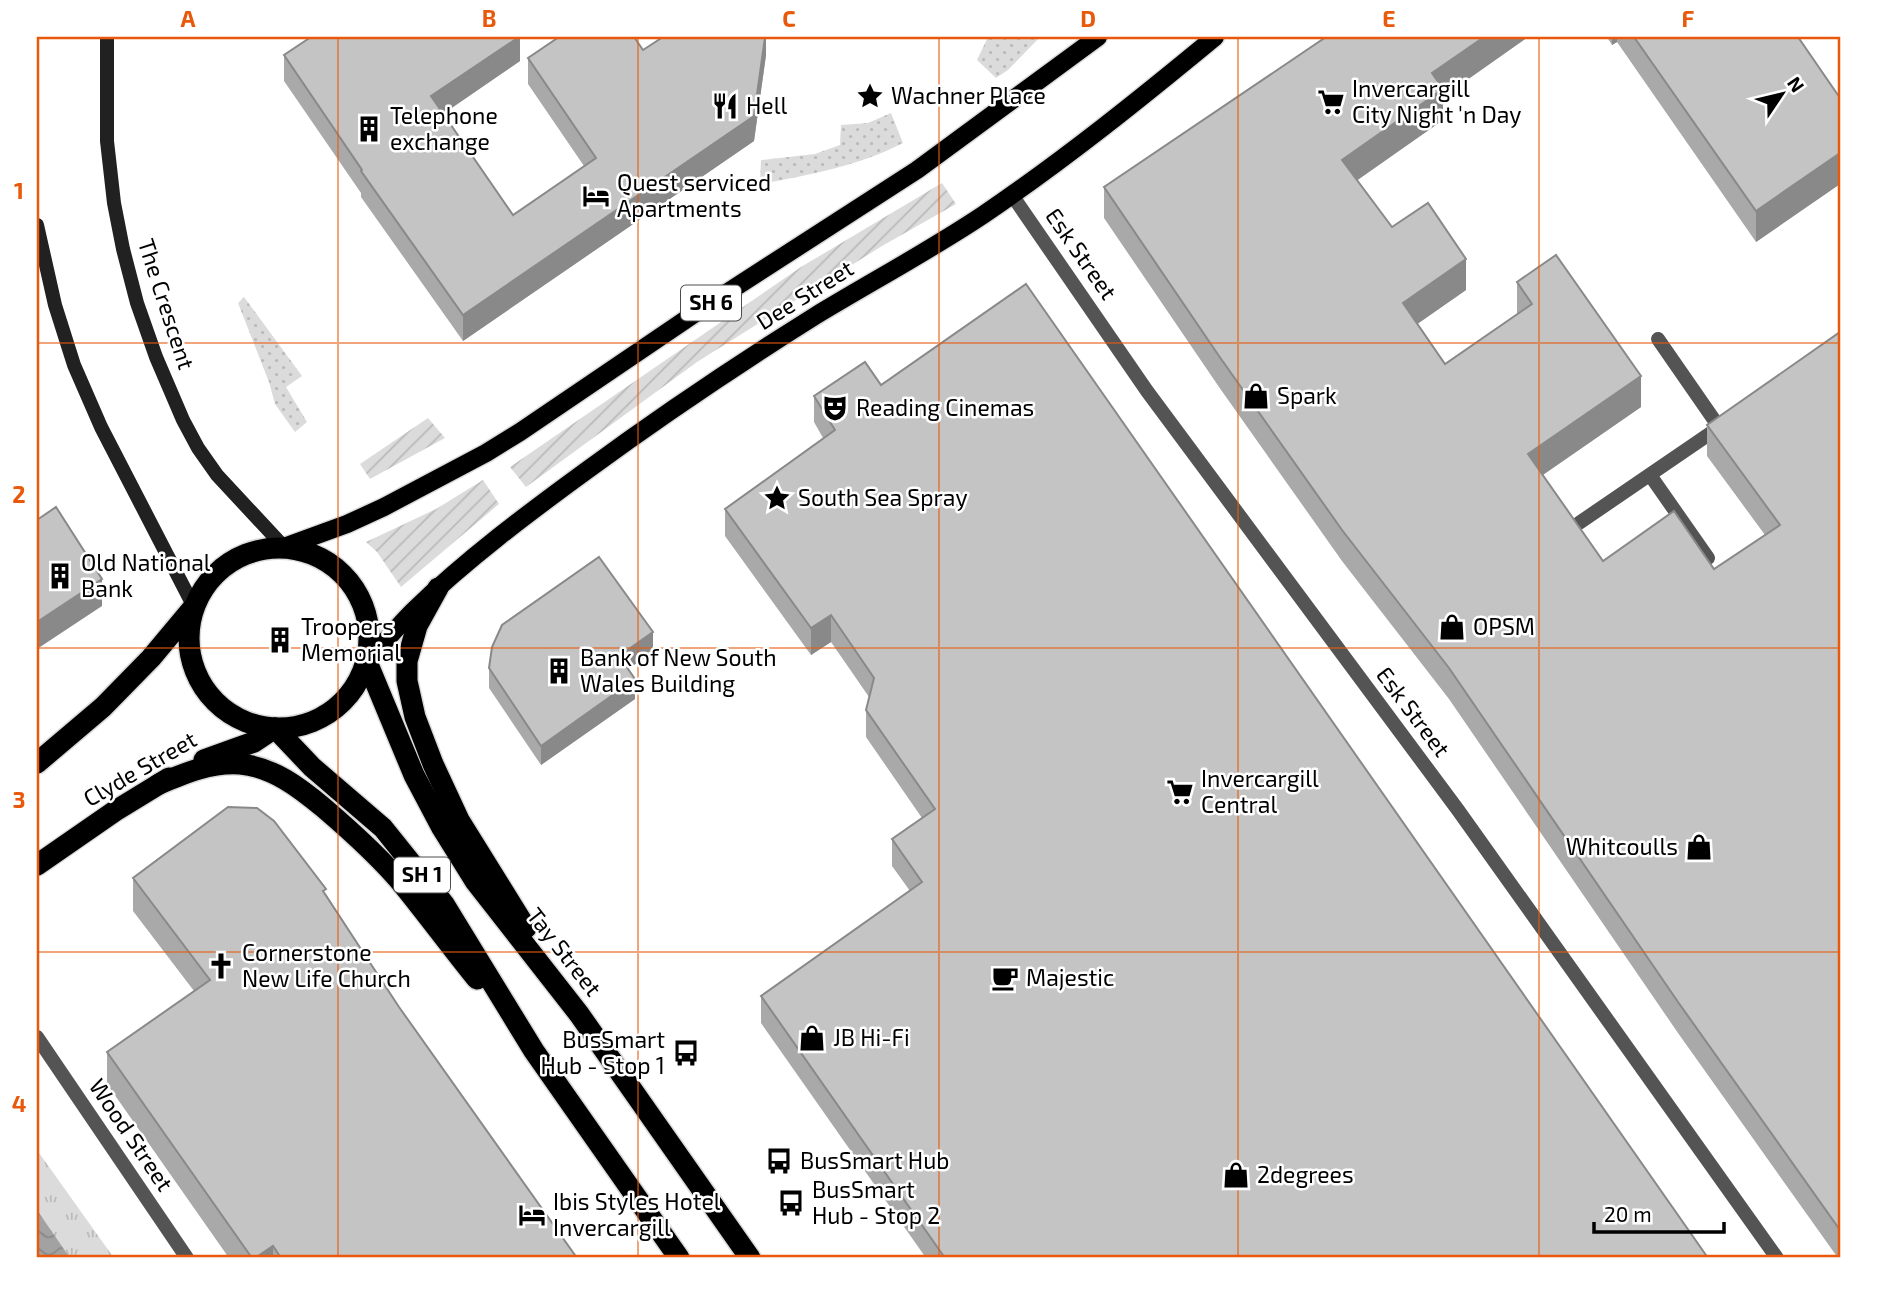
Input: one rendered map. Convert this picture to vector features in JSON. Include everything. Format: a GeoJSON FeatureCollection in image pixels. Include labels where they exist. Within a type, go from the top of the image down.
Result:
{"type":"FeatureCollection","features":[{"type":"Feature","properties":{"kind":"highway","name":"SH 1"},"geometry":{"type":"LineString","coordinates":[[37,763],[65,741],[151,658],[194,607],[204,587],[219,569],[239,557],[261,549],[284,547],[310,553],[334,566],[353,585],[365,608],[369,635],[367,662],[351,693],[325,717],[292,728],[247,723],[223,709],[204,688],[192,663],[189,635],[194,607]]}},
{"type":"Feature","properties":{"kind":"highway"},"geometry":{"type":"LineString","coordinates":[[438,587],[417,626],[407,661],[407,681],[415,717],[459,820],[579,1014]]}},
{"type":"Feature","properties":{"kind":"highway","name":"Tay Street"},"geometry":{"type":"LineString","coordinates":[[367,662],[414,775],[442,828],[475,881],[579,1014],[750,1258]]}},
{"type":"Feature","properties":{"kind":"highway","name":"SH 1"},"geometry":{"type":"LineString","coordinates":[[275,728],[312,767],[383,828],[444,904],[534,1051],[678,1258]]}},
{"type":"Feature","properties":{"kind":"highway","name":"Clyde Street"},"geometry":{"type":"LineString","coordinates":[[37,865],[115,811],[187,767],[254,742],[275,728]]}},
{"type":"Feature","properties":{"kind":"highway"},"geometry":{"type":"LineString","coordinates":[[159,784],[191,770],[241,764],[264,769],[298,786],[366,845],[403,885],[534,1051]]}},
{"type":"Feature","properties":{"kind":"main road","name":"Dee Street"},"geometry":{"type":"LineString","coordinates":[[284,547],[384,507],[520,432],[697,312],[917,170],[1098,37]]}},
{"type":"Feature","properties":{"kind":"main road","name":"Dee Street"},"geometry":{"type":"LineString","coordinates":[[367,662],[438,587],[528,513],[685,401],[815,316],[1012,195],[1140,99],[1215,37]]}},
{"type":"Feature","properties":{"kind":"street","name":"The Crescent"},"geometry":{"type":"LineString","coordinates":[[107,37],[107,141],[114,203],[137,303],[156,357],[198,448],[217,475],[284,547]]}},
{"type":"Feature","properties":{"kind":"street","name":"Esk Street"},"geometry":{"type":"LineString","coordinates":[[1012,195],[1147,391],[1458,810],[1777,1258]]}},
{"type":"Feature","properties":{"kind":"street"},"geometry":{"type":"LineString","coordinates":[[37,225],[55,306],[74,365],[101,427],[194,607]]}},
{"type":"Feature","properties":{"kind":"street"},"geometry":{"type":"LineString","coordinates":[[1579,523],[1725,423],[1658,340]]}},
{"type":"Feature","properties":{"kind":"street"},"geometry":{"type":"LineString","coordinates":[[1650,475],[1708,558]]}},
{"type":"Feature","properties":{"kind":"street","name":"Wood Street"},"geometry":{"type":"LineString","coordinates":[[37,1037],[187,1258]]}},
{"type":"Feature","properties":{"kind":"green space"},"geometry":{"type":"Polygon","coordinates":[[[988,37],[1040,37],[1008,70],[996,78],[977,60],[988,37]]]}},
{"type":"Feature","properties":{"kind":"green space"},"geometry":{"type":"Polygon","coordinates":[[[891,113],[903,143],[851,164],[760,184],[761,160],[815,154],[840,145],[841,125],[868,123],[891,113]]]}},
{"type":"Feature","properties":{"kind":"green space"},"geometry":{"type":"Polygon","coordinates":[[[942,183],[956,204],[882,246],[697,362],[526,487],[510,467],[801,267],[942,183]]]}},
{"type":"Feature","properties":{"kind":"green space"},"geometry":{"type":"Polygon","coordinates":[[[244,297],[302,376],[286,387],[307,422],[295,432],[275,404],[238,303],[244,297]]]}},
{"type":"Feature","properties":{"kind":"green space"},"geometry":{"type":"Polygon","coordinates":[[[428,418],[445,438],[370,479],[360,464],[428,418]]]}},
{"type":"Feature","properties":{"kind":"green space"},"geometry":{"type":"Polygon","coordinates":[[[483,480],[499,504],[401,587],[377,552],[366,542],[436,509],[483,480]]]}},
{"type":"Feature","properties":{"kind":"green space"},"geometry":{"type":"Polygon","coordinates":[[[37,1150],[114,1258],[37,1258],[37,1150]]]}},
{"type":"Feature","properties":{"kind":"water"},"geometry":{"type":"Polygon","coordinates":[[[37,1210],[70,1258],[37,1258],[37,1210]]]}},
{"type":"Feature","properties":{"kind":"building"},"geometry":{"type":"Polygon","coordinates":[[[311,37],[519,37],[431,96],[513,215],[596,158],[528,58],[559,37],[634,37],[643,50],[663,37],[765,37],[754,116],[463,315],[361,171],[284,55],[311,37]]]}},
{"type":"Feature","properties":{"kind":"building"},"geometry":{"type":"Polygon","coordinates":[[[1326,37],[1484,37],[1432,73],[1443,89],[1342,160],[1392,227],[1428,203],[1466,259],[1403,303],[1445,364],[1532,304],[1517,282],[1556,255],[1641,376],[1528,454],[1603,561],[1674,511],[1714,569],[1780,525],[1707,425],[1840,332],[1840,1230],[1678,1002],[1449,668],[1342,530],[1104,187],[1326,37]]]}},
{"type":"Feature","properties":{"kind":"building"},"geometry":{"type":"Polygon","coordinates":[[[1634,37],[1798,37],[1840,98],[1840,153],[1756,211],[1634,37]]]}},
{"type":"Feature","properties":{"kind":"building","name":"Invercargill Central"},"geometry":{"type":"Polygon","coordinates":[[[1026,284],[1708,1258],[945,1258],[761,996],[922,882],[892,839],[935,809],[866,710],[874,678],[831,615],[811,628],[725,509],[835,430],[814,396],[865,362],[881,385],[1026,284]]]}},
{"type":"Feature","properties":{"kind":"building","name":"Old National Bank"},"geometry":{"type":"Polygon","coordinates":[[[56,507],[102,579],[37,622],[37,520],[56,507]]]}},
{"type":"Feature","properties":{"kind":"building","name":"Bank of New South Wales Building"},"geometry":{"type":"Polygon","coordinates":[[[599,557],[653,632],[619,656],[635,679],[541,746],[489,668],[492,647],[502,625],[599,557]]]}},
{"type":"Feature","properties":{"kind":"building"},"geometry":{"type":"Polygon","coordinates":[[[228,807],[257,808],[274,821],[326,889],[323,891],[399,1007],[577,1258],[281,1258],[273,1246],[252,1258],[107,1052],[210,980],[133,878],[228,807]]]}},
{"type":"Feature","properties":{"kind":"place","name":"Wachner Place"},"geometry":{"type":"Point","coordinates":[870,96]}},
{"type":"Feature","properties":{"kind":"place","name":"Invercargill City Night 'n Day"},"geometry":{"type":"Point","coordinates":[1331,102]}},
{"type":"Feature","properties":{"kind":"place","name":"Hell"},"geometry":{"type":"Point","coordinates":[725,106]}},
{"type":"Feature","properties":{"kind":"place","name":"Telephone exchange"},"geometry":{"type":"Point","coordinates":[369,129]}},
{"type":"Feature","properties":{"kind":"place","name":"Quest serviced Apartments"},"geometry":{"type":"Point","coordinates":[596,196]}},
{"type":"Feature","properties":{"kind":"place","name":"Spark"},"geometry":{"type":"Point","coordinates":[1256,396]}},
{"type":"Feature","properties":{"kind":"place","name":"Reading Cinemas"},"geometry":{"type":"Point","coordinates":[835,408]}},
{"type":"Feature","properties":{"kind":"place","name":"South Sea Spray"},"geometry":{"type":"Point","coordinates":[777,498]}},
{"type":"Feature","properties":{"kind":"place","name":"Old National Bank"},"geometry":{"type":"Point","coordinates":[60,576]}},
{"type":"Feature","properties":{"kind":"place","name":"OPSM"},"geometry":{"type":"Point","coordinates":[1452,627]}},
{"type":"Feature","properties":{"kind":"place","name":"Troopers Memorial"},"geometry":{"type":"Point","coordinates":[280,640]}},
{"type":"Feature","properties":{"kind":"place","name":"Bank of New South Wales Building"},"geometry":{"type":"Point","coordinates":[559,671]}},
{"type":"Feature","properties":{"kind":"place","name":"Invercargill Central"},"geometry":{"type":"Point","coordinates":[1180,792]}},
{"type":"Feature","properties":{"kind":"place","name":"Whitcoulls"},"geometry":{"type":"Point","coordinates":[1699,847]}},
{"type":"Feature","properties":{"kind":"place","name":"Cornerstone New Life Church"},"geometry":{"type":"Point","coordinates":[221,966]}},
{"type":"Feature","properties":{"kind":"place","name":"Majestic"},"geometry":{"type":"Point","coordinates":[1005,978]}},
{"type":"Feature","properties":{"kind":"place","name":"JB Hi-Fi"},"geometry":{"type":"Point","coordinates":[812,1038]}},
{"type":"Feature","properties":{"kind":"place","name":"BusSmart Hub - Stop 1"},"geometry":{"type":"Point","coordinates":[686,1053]}},
{"type":"Feature","properties":{"kind":"place","name":"BusSmart Hub"},"geometry":{"type":"Point","coordinates":[779,1161]}},
{"type":"Feature","properties":{"kind":"place","name":"2degrees"},"geometry":{"type":"Point","coordinates":[1236,1175]}},
{"type":"Feature","properties":{"kind":"place","name":"BusSmart Hub - Stop 2"},"geometry":{"type":"Point","coordinates":[791,1203]}},
{"type":"Feature","properties":{"kind":"place","name":"Ibis Styles Hotel Invercargill"},"geometry":{"type":"Point","coordinates":[532,1215]}}]}
